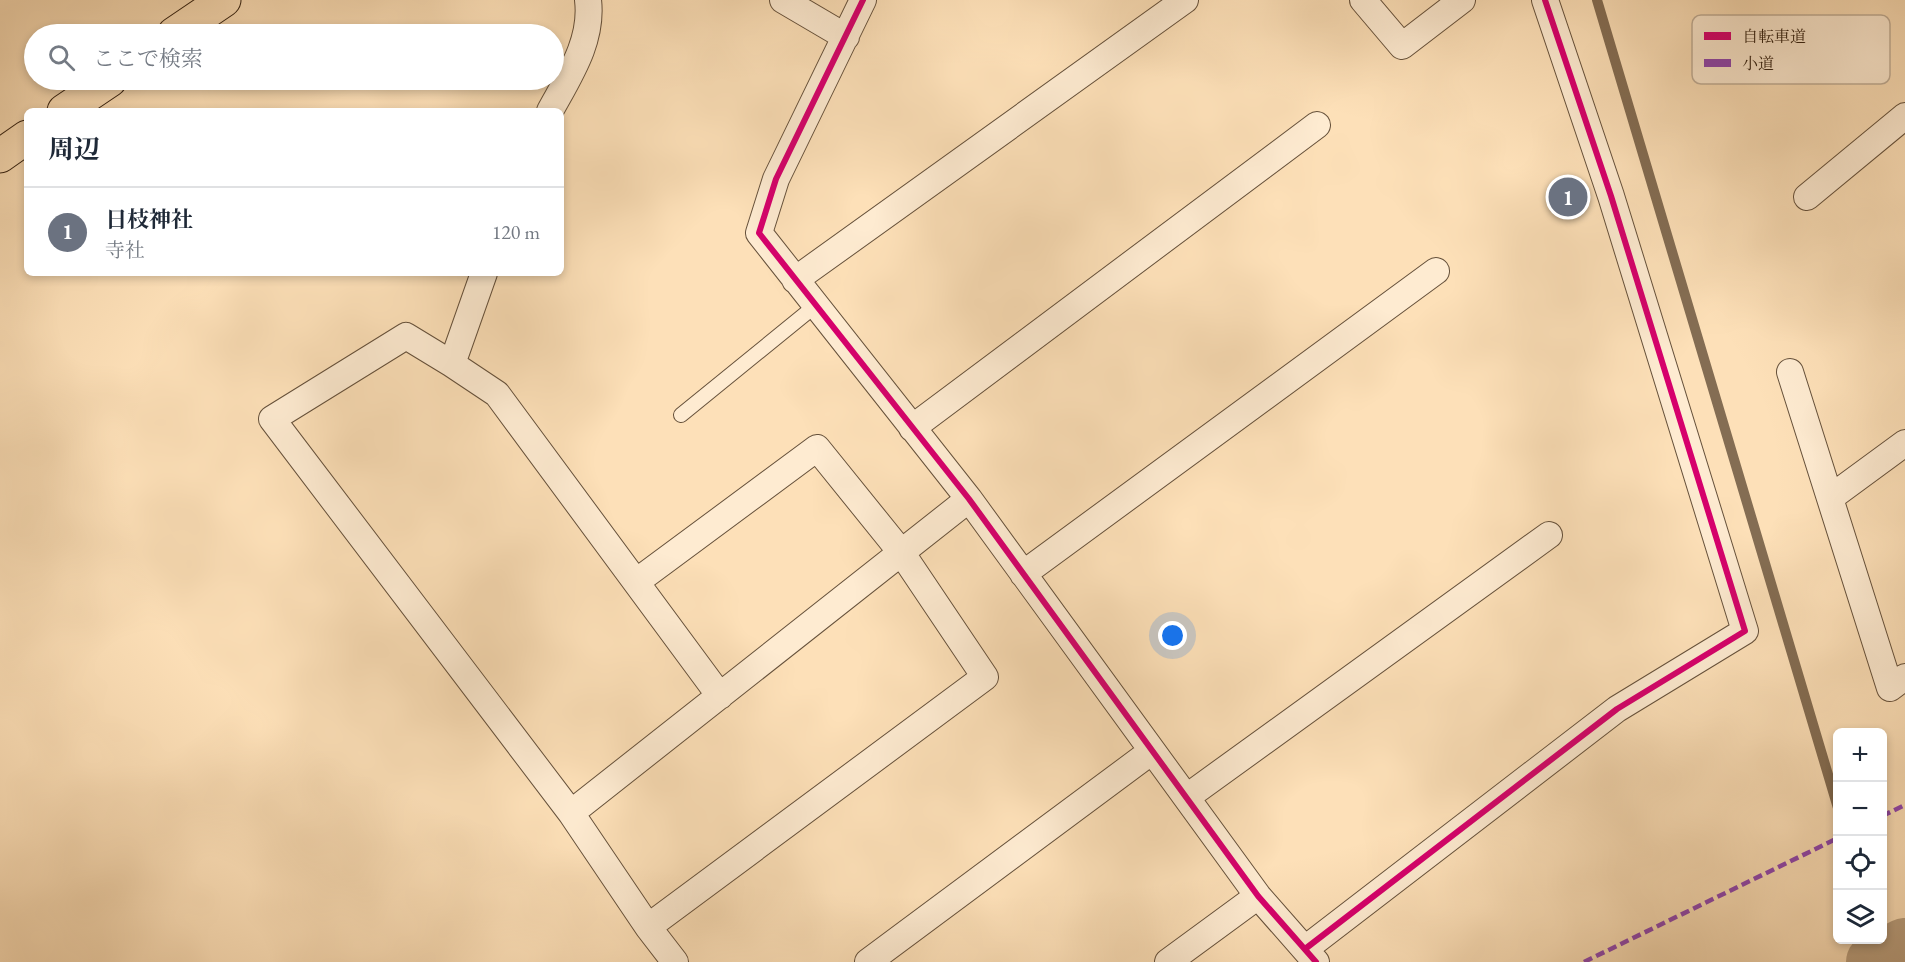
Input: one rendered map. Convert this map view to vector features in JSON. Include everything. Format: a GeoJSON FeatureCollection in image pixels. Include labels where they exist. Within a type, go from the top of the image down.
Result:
{"type":"FeatureCollection","features":[{"type":"Feature","properties":{"kind":"main road"},"geometry":{"type":"LineString","coordinates":[[189,24],[224,0]]}},
{"type":"Feature","properties":{"kind":"main road"},"geometry":{"type":"LineString","coordinates":[[68,108],[95,90]]}},
{"type":"Feature","properties":{"kind":"main road"},"geometry":{"type":"LineString","coordinates":[[0,156],[24,139]]}},
{"type":"Feature","properties":{"kind":"street"},"geometry":{"type":"LineString","coordinates":[[564,84],[583,48],[590,16],[588,0]]}},
{"type":"Feature","properties":{"kind":"street"},"geometry":{"type":"LineString","coordinates":[[783,0],[846,37]]}},
{"type":"Feature","properties":{"kind":"street"},"geometry":{"type":"LineString","coordinates":[[863,0],[776,179],[759,233],[969,499],[1258,896],[1310,956],[1617,709],[1745,631],[1611,196],[1545,0]]}},
{"type":"Feature","properties":{"kind":"street"},"geometry":{"type":"LineString","coordinates":[[795,280],[1185,0]]}},
{"type":"Feature","properties":{"kind":"street"},"geometry":{"type":"LineString","coordinates":[[1363,0],[1402,46],[1462,0]]}},
{"type":"Feature","properties":{"kind":"street"},"geometry":{"type":"LineString","coordinates":[[552,108],[561,90]]}},
{"type":"Feature","properties":{"kind":"street"},"geometry":{"type":"LineString","coordinates":[[1807,196],[1905,116]]}},
{"type":"Feature","properties":{"kind":"street"},"geometry":{"type":"LineString","coordinates":[[912,428],[1317,125]]}},
{"type":"Feature","properties":{"kind":"street"},"geometry":{"type":"LineString","coordinates":[[1023,574],[1436,271]]}},
{"type":"Feature","properties":{"kind":"street"},"geometry":{"type":"LineString","coordinates":[[452,364],[483,276]]}},
{"type":"Feature","properties":{"kind":"street"},"geometry":{"type":"LineString","coordinates":[[675,962],[648,927],[571,813],[272,419],[406,336],[452,364],[497,394],[720,696]]}},
{"type":"Feature","properties":{"kind":"street"},"geometry":{"type":"LineString","coordinates":[[1790,372],[1890,688],[1905,677]]}},
{"type":"Feature","properties":{"kind":"street"},"geometry":{"type":"LineString","coordinates":[[1830,498],[1905,443]]}},
{"type":"Feature","properties":{"kind":"street"},"geometry":{"type":"LineString","coordinates":[[636,582],[817,448],[902,552],[985,677],[648,927]]}},
{"type":"Feature","properties":{"kind":"street"},"geometry":{"type":"LineString","coordinates":[[571,813],[969,499]]}},
{"type":"Feature","properties":{"kind":"street"},"geometry":{"type":"LineString","coordinates":[[1187,797],[1549,535]]}},
{"type":"Feature","properties":{"kind":"street"},"geometry":{"type":"LineString","coordinates":[[868,962],[1152,751]]}},
{"type":"Feature","properties":{"kind":"street"},"geometry":{"type":"LineString","coordinates":[[1168,962],[1258,896]]}},
{"type":"Feature","properties":{"kind":"lane"},"geometry":{"type":"LineString","coordinates":[[681,415],[816,306]]}},
{"type":"Feature","properties":{"kind":"waterway"},"geometry":{"type":"LineString","coordinates":[[1597,0],[1833,791]]}},
{"type":"Feature","properties":{"kind":"waterway"},"geometry":{"type":"LineString","coordinates":[[1878,944],[1882,958]]}},
{"type":"Feature","properties":{"kind":"waterway"},"geometry":{"type":"LineString","coordinates":[[1875,962],[1905,947]]}},
{"type":"Feature","properties":{"kind":"marked path"},"geometry":{"type":"LineString","coordinates":[[1887,814],[1905,805]]}},
{"type":"Feature","properties":{"kind":"marked path"},"geometry":{"type":"LineString","coordinates":[[1584,962],[1833,840]]}},
{"type":"Feature","properties":{"kind":"cycle path"},"geometry":{"type":"LineString","coordinates":[[863,0],[776,179],[759,233],[969,499],[1258,896],[1316,962]]}},
{"type":"Feature","properties":{"kind":"cycle path"},"geometry":{"type":"LineString","coordinates":[[1305,949],[1617,709],[1745,631],[1611,196],[1545,0]]}},
{"type":"Feature","properties":{"kind":"place","name":"日枝神社"},"geometry":{"type":"Point","coordinates":[1568,197]}}]}
